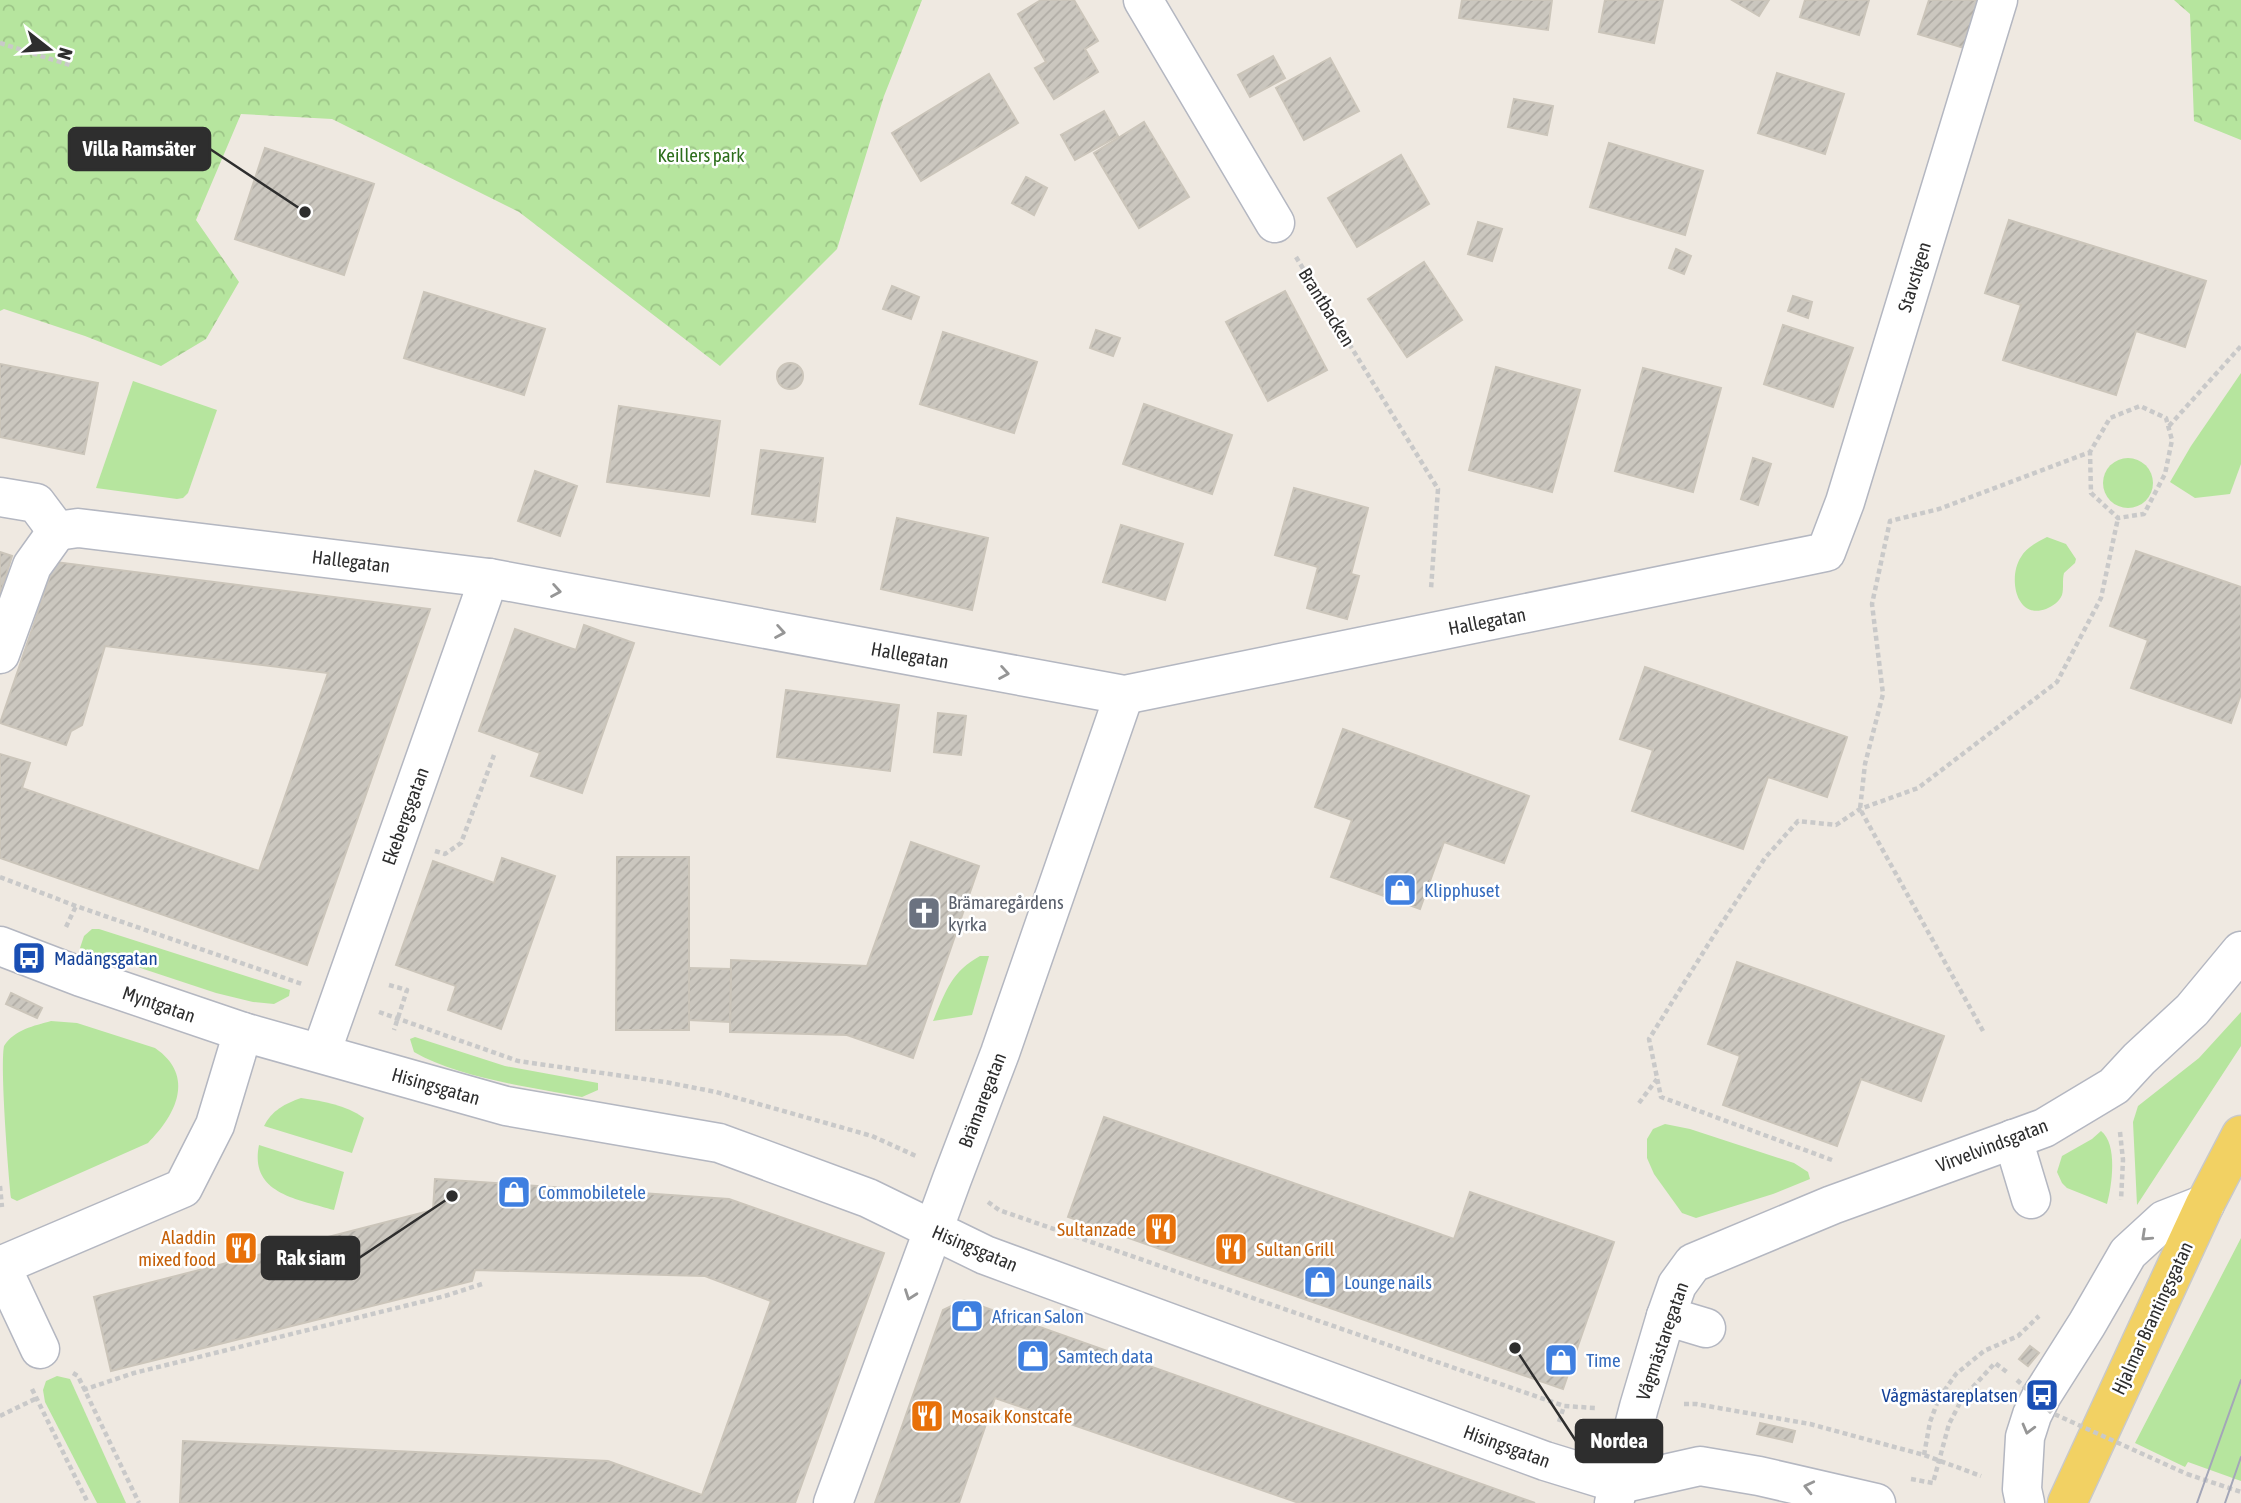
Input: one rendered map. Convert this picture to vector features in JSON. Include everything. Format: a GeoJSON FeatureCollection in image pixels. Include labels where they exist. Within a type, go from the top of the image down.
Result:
{"type":"FeatureCollection","features":[{"type":"Feature","properties":{"kind":"main road","name":"Hjalmar Brantingsgatan"},"geometry":{"type":"LineString","coordinates":[[2067,1503],[2205,1204],[2241,1135]]}},
{"type":"Feature","properties":{"kind":"street"},"geometry":{"type":"LineString","coordinates":[[1143,0],[1275,223]]}},
{"type":"Feature","properties":{"kind":"street","name":"Stavstigen"},"geometry":{"type":"LineString","coordinates":[[1826,552],[1844,502],[1998,0]]}},
{"type":"Feature","properties":{"kind":"street"},"geometry":{"type":"LineString","coordinates":[[0,497],[36,503],[57,531],[32,566],[0,654]]}},
{"type":"Feature","properties":{"kind":"street","name":"Hallegatan"},"geometry":{"type":"LineString","coordinates":[[57,531],[78,528],[489,578],[1124,695],[1826,552]]}},
{"type":"Feature","properties":{"kind":"street","name":"Ekebergsgatan"},"geometry":{"type":"LineString","coordinates":[[321,1053],[489,578]]}},
{"type":"Feature","properties":{"kind":"street","name":"Brämaregatan"},"geometry":{"type":"LineString","coordinates":[[833,1503],[1005,1041],[1124,695]]}},
{"type":"Feature","properties":{"kind":"street","name":"Myntgatan"},"geometry":{"type":"LineString","coordinates":[[0,946],[81,977],[243,1032],[321,1053]]}},
{"type":"Feature","properties":{"kind":"street","name":"Virvelvindsgatan"},"geometry":{"type":"LineString","coordinates":[[1693,1263],[1832,1205],[2044,1128],[2113,1086],[2192,1010],[2241,951]]}},
{"type":"Feature","properties":{"kind":"street"},"geometry":{"type":"LineString","coordinates":[[40,1349],[1,1266],[183,1188],[215,1125],[243,1032]]}},
{"type":"Feature","properties":{"kind":"street","name":"Hisingsgatan"},"geometry":{"type":"LineString","coordinates":[[321,1053],[506,1106],[719,1143],[867,1198],[995,1259],[1545,1461],[1623,1497]]}},
{"type":"Feature","properties":{"kind":"street"},"geometry":{"type":"LineString","coordinates":[[2013,1139],[2031,1199]]}},
{"type":"Feature","properties":{"kind":"street"},"geometry":{"type":"LineString","coordinates":[[2024,1496],[2025,1437],[2032,1415],[2129,1253],[2164,1220],[2205,1204]]}},
{"type":"Feature","properties":{"kind":"street","name":"Vågmästaregatan"},"geometry":{"type":"LineString","coordinates":[[1623,1497],[1639,1407],[1666,1316],[1676,1285],[1693,1263]]}},
{"type":"Feature","properties":{"kind":"street"},"geometry":{"type":"LineString","coordinates":[[1666,1316],[1706,1328]]}},
{"type":"Feature","properties":{"kind":"street"},"geometry":{"type":"LineString","coordinates":[[1623,1497],[1700,1466],[1759,1476],[1876,1503]]}},
{"type":"Feature","properties":{"kind":"path"},"geometry":{"type":"LineString","coordinates":[[0,43],[73,66]]}},
{"type":"Feature","properties":{"kind":"path","name":"Brantbacken"},"geometry":{"type":"LineString","coordinates":[[1275,223],[1438,489],[1427,634]]}},
{"type":"Feature","properties":{"kind":"path"},"geometry":{"type":"LineString","coordinates":[[2168,427],[2241,346]]}},
{"type":"Feature","properties":{"kind":"path"},"geometry":{"type":"LineString","coordinates":[[2140,406],[2166,418],[2172,440],[2165,474],[2144,514],[2118,518],[2091,493],[2091,452],[2110,418],[2140,406]]}},
{"type":"Feature","properties":{"kind":"path"},"geometry":{"type":"LineString","coordinates":[[1983,1031],[1860,809],[1865,764],[1883,694],[1872,604],[1890,521],[1939,509],[2091,452]]}},
{"type":"Feature","properties":{"kind":"path"},"geometry":{"type":"LineString","coordinates":[[1876,1190],[1836,1161],[1661,1097],[1649,1039],[1765,858],[1798,821],[1836,825],[1860,809],[1918,788],[2057,682],[2101,598],[2118,518]]}},
{"type":"Feature","properties":{"kind":"path"},"geometry":{"type":"LineString","coordinates":[[424,847],[445,854],[461,843],[494,755]]}},
{"type":"Feature","properties":{"kind":"path"},"geometry":{"type":"LineString","coordinates":[[0,877],[518,1061],[716,1092],[872,1136],[924,1160],[999,1210],[1564,1406],[1589,1408],[1696,1404],[1811,1424],[1924,1455],[2024,1496]]}},
{"type":"Feature","properties":{"kind":"path"},"geometry":{"type":"LineString","coordinates":[[1639,1103],[1657,1079]]}},
{"type":"Feature","properties":{"kind":"path"},"geometry":{"type":"LineString","coordinates":[[2113,1086],[2123,1160],[2120,1204]]}},
{"type":"Feature","properties":{"kind":"path"},"geometry":{"type":"LineString","coordinates":[[0,1186],[2,1207]]}},
{"type":"Feature","properties":{"kind":"path"},"geometry":{"type":"LineString","coordinates":[[83,1390],[134,1373],[445,1296],[482,1284]]}},
{"type":"Feature","properties":{"kind":"path"},"geometry":{"type":"LineString","coordinates":[[1924,1455],[1930,1422],[1939,1398],[1956,1374],[1984,1351],[2018,1336],[2044,1311]]}},
{"type":"Feature","properties":{"kind":"path"},"geometry":{"type":"LineString","coordinates":[[88,1503],[31,1388],[40,1349],[78,1376],[139,1503]]}},
{"type":"Feature","properties":{"kind":"path"},"geometry":{"type":"LineString","coordinates":[[1910,1479],[1933,1483],[1949,1424],[1962,1399],[1996,1363],[2052,1413],[2187,1474],[2241,1492]]}},
{"type":"Feature","properties":{"kind":"path"},"geometry":{"type":"LineString","coordinates":[[0,1416],[37,1398]]}},
{"type":"Feature","properties":{"kind":"green space","name":"Keillers park"},"geometry":{"type":"Polygon","coordinates":[[[0,0],[922,0],[884,96],[837,249],[720,366],[519,212],[332,119],[241,114],[196,220],[239,282],[206,339],[161,366],[85,336],[4,309],[0,311],[0,0]]]}},
{"type":"Feature","properties":{"kind":"green space"},"geometry":{"type":"Polygon","coordinates":[[[2174,0],[2241,0],[2241,140],[2194,121],[2190,14],[2174,0]]]}},
{"type":"Feature","properties":{"kind":"green space"},"geometry":{"type":"Polygon","coordinates":[[[2241,373],[2241,464],[2230,494],[2195,498],[2170,482],[2241,373]]]}},
{"type":"Feature","properties":{"kind":"green space"},"geometry":{"type":"Polygon","coordinates":[[[133,381],[217,410],[188,493],[183,498],[96,488],[133,381]]]}},
{"type":"Feature","properties":{"kind":"green space"},"geometry":{"type":"Polygon","coordinates":[[[2128,458],[2145,466],[2153,483],[2145,500],[2128,508],[2111,500],[2103,483],[2111,466],[2128,458]]]}},
{"type":"Feature","properties":{"kind":"green space"},"geometry":{"type":"Polygon","coordinates":[[[2047,537],[2066,544],[2076,559],[2064,573],[2063,592],[2056,604],[2035,611],[2021,602],[2015,585],[2015,575],[2023,554],[2047,537]]]}},
{"type":"Feature","properties":{"kind":"green space"},"geometry":{"type":"Polygon","coordinates":[[[92,929],[290,990],[289,996],[274,1004],[253,1002],[216,993],[80,948],[84,936],[92,929]]]}},
{"type":"Feature","properties":{"kind":"green space"},"geometry":{"type":"Polygon","coordinates":[[[980,956],[989,956],[972,1015],[933,1021],[956,976],[980,956]]]}},
{"type":"Feature","properties":{"kind":"green space"},"geometry":{"type":"Polygon","coordinates":[[[2241,1012],[2241,1046],[2137,1205],[2133,1122],[2138,1106],[2199,1058],[2241,1012]]]}},
{"type":"Feature","properties":{"kind":"green space"},"geometry":{"type":"Polygon","coordinates":[[[51,1021],[77,1023],[155,1048],[168,1059],[175,1071],[177,1096],[167,1120],[148,1143],[17,1201],[11,1198],[4,1096],[4,1046],[19,1032],[51,1021]]]}},
{"type":"Feature","properties":{"kind":"green space"},"geometry":{"type":"Polygon","coordinates":[[[415,1037],[505,1066],[598,1083],[598,1090],[582,1097],[452,1069],[414,1052],[410,1039],[415,1037]]]}},
{"type":"Feature","properties":{"kind":"green space"},"geometry":{"type":"Polygon","coordinates":[[[301,1098],[342,1107],[364,1118],[352,1153],[264,1126],[280,1108],[301,1098]]]}},
{"type":"Feature","properties":{"kind":"green space"},"geometry":{"type":"Polygon","coordinates":[[[1665,1124],[1690,1129],[1794,1163],[1808,1172],[1810,1179],[1773,1194],[1696,1218],[1682,1213],[1654,1174],[1647,1158],[1647,1139],[1653,1129],[1665,1124]]]}},
{"type":"Feature","properties":{"kind":"green space"},"geometry":{"type":"Polygon","coordinates":[[[2101,1131],[2110,1145],[2112,1155],[2111,1187],[2107,1204],[2067,1188],[2057,1172],[2062,1156],[2101,1131]]]}},
{"type":"Feature","properties":{"kind":"green space"},"geometry":{"type":"Polygon","coordinates":[[[259,1145],[344,1172],[334,1210],[292,1198],[269,1184],[261,1174],[259,1145]]]}},
{"type":"Feature","properties":{"kind":"green space"},"geometry":{"type":"Polygon","coordinates":[[[2241,1238],[2241,1481],[2188,1462],[2185,1467],[2135,1443],[2241,1238]]]}},
{"type":"Feature","properties":{"kind":"green space"},"geometry":{"type":"Polygon","coordinates":[[[57,1376],[70,1379],[126,1503],[97,1503],[45,1402],[43,1390],[46,1381],[57,1376]]]}},
{"type":"Feature","properties":{"kind":"building"},"geometry":{"type":"Polygon","coordinates":[[[1041,0],[1074,0],[1098,41],[1085,49],[1098,72],[1054,99],[1035,68],[1046,62],[1018,14],[1041,0]]]}},
{"type":"Feature","properties":{"kind":"building"},"geometry":{"type":"Polygon","coordinates":[[[1462,0],[1552,0],[1548,30],[1459,18],[1462,0]]]}},
{"type":"Feature","properties":{"kind":"building"},"geometry":{"type":"Polygon","coordinates":[[[1605,0],[1663,0],[1654,43],[1599,32],[1605,0]]]}},
{"type":"Feature","properties":{"kind":"building"},"geometry":{"type":"Polygon","coordinates":[[[1732,0],[1769,0],[1759,16],[1732,0]]]}},
{"type":"Feature","properties":{"kind":"building"},"geometry":{"type":"Polygon","coordinates":[[[1805,0],[1869,0],[1859,35],[1800,17],[1805,0]]]}},
{"type":"Feature","properties":{"kind":"building"},"geometry":{"type":"Polygon","coordinates":[[[1929,0],[1990,0],[1974,51],[1918,34],[1929,0]]]}},
{"type":"Feature","properties":{"kind":"building"},"geometry":{"type":"Polygon","coordinates":[[[1273,56],[1285,78],[1250,97],[1238,75],[1273,56]]]}},
{"type":"Feature","properties":{"kind":"building"},"geometry":{"type":"Polygon","coordinates":[[[1330,58],[1359,111],[1304,140],[1276,88],[1330,58]]]}},
{"type":"Feature","properties":{"kind":"building"},"geometry":{"type":"Polygon","coordinates":[[[1777,73],[1844,94],[1825,154],[1758,133],[1777,73]]]}},
{"type":"Feature","properties":{"kind":"building"},"geometry":{"type":"Polygon","coordinates":[[[989,74],[1018,123],[921,181],[892,133],[989,74]]]}},
{"type":"Feature","properties":{"kind":"building"},"geometry":{"type":"Polygon","coordinates":[[[1514,99],[1553,106],[1547,135],[1508,127],[1514,99]]]}},
{"type":"Feature","properties":{"kind":"building"},"geometry":{"type":"Polygon","coordinates":[[[1104,111],[1118,136],[1075,160],[1061,135],[1104,111]]]}},
{"type":"Feature","properties":{"kind":"building"},"geometry":{"type":"Polygon","coordinates":[[[1144,122],[1189,197],[1139,228],[1094,153],[1144,122]]]}},
{"type":"Feature","properties":{"kind":"building"},"geometry":{"type":"Polygon","coordinates":[[[1609,143],[1703,171],[1685,235],[1590,207],[1609,143]]]}},
{"type":"Feature","properties":{"kind":"building"},"geometry":{"type":"Polygon","coordinates":[[[265,148],[374,184],[344,275],[235,239],[265,148]]]}},
{"type":"Feature","properties":{"kind":"building"},"geometry":{"type":"Polygon","coordinates":[[[1401,155],[1429,204],[1357,247],[1328,198],[1401,155]]]}},
{"type":"Feature","properties":{"kind":"building"},"geometry":{"type":"Polygon","coordinates":[[[1026,177],[1047,188],[1034,215],[1012,203],[1026,177]]]}},
{"type":"Feature","properties":{"kind":"building"},"geometry":{"type":"Polygon","coordinates":[[[2009,220],[2206,281],[2185,347],[2136,331],[2116,395],[2003,360],[2021,305],[1985,293],[2009,220]]]}},
{"type":"Feature","properties":{"kind":"building"},"geometry":{"type":"Polygon","coordinates":[[[1478,222],[1502,229],[1492,261],[1468,254],[1478,222]]]}},
{"type":"Feature","properties":{"kind":"building"},"geometry":{"type":"Polygon","coordinates":[[[1676,249],[1691,256],[1684,274],[1669,268],[1676,249]]]}},
{"type":"Feature","properties":{"kind":"building"},"geometry":{"type":"Polygon","coordinates":[[[1424,262],[1462,320],[1407,357],[1368,299],[1424,262]]]}},
{"type":"Feature","properties":{"kind":"building"},"geometry":{"type":"Polygon","coordinates":[[[892,286],[919,297],[911,319],[883,309],[892,286]]]}},
{"type":"Feature","properties":{"kind":"building"},"geometry":{"type":"Polygon","coordinates":[[[1285,291],[1327,370],[1268,401],[1226,322],[1285,291]]]}},
{"type":"Feature","properties":{"kind":"building"},"geometry":{"type":"Polygon","coordinates":[[[424,292],[545,329],[524,395],[404,358],[424,292]]]}},
{"type":"Feature","properties":{"kind":"building"},"geometry":{"type":"Polygon","coordinates":[[[1793,296],[1812,302],[1808,318],[1788,311],[1793,296]]]}},
{"type":"Feature","properties":{"kind":"building"},"geometry":{"type":"Polygon","coordinates":[[[1783,325],[1853,348],[1833,407],[1764,384],[1783,325]]]}},
{"type":"Feature","properties":{"kind":"building"},"geometry":{"type":"Polygon","coordinates":[[[1096,330],[1120,338],[1113,356],[1090,348],[1096,330]]]}},
{"type":"Feature","properties":{"kind":"building"},"geometry":{"type":"Polygon","coordinates":[[[943,332],[1037,362],[1014,433],[920,404],[943,332]]]}},
{"type":"Feature","properties":{"kind":"building"},"geometry":{"type":"Polygon","coordinates":[[[790,363],[799,367],[803,376],[799,385],[790,389],[781,385],[777,376],[781,367],[790,363]]]}},
{"type":"Feature","properties":{"kind":"building"},"geometry":{"type":"Polygon","coordinates":[[[0,364],[98,383],[84,454],[0,437],[0,364]]]}},
{"type":"Feature","properties":{"kind":"building"},"geometry":{"type":"Polygon","coordinates":[[[1496,367],[1580,390],[1552,492],[1469,470],[1496,367]]]}},
{"type":"Feature","properties":{"kind":"building"},"geometry":{"type":"Polygon","coordinates":[[[1643,368],[1721,388],[1693,492],[1615,471],[1643,368]]]}},
{"type":"Feature","properties":{"kind":"building"},"geometry":{"type":"Polygon","coordinates":[[[1144,404],[1232,435],[1212,494],[1123,464],[1144,404]]]}},
{"type":"Feature","properties":{"kind":"building"},"geometry":{"type":"Polygon","coordinates":[[[619,406],[720,421],[709,496],[607,482],[619,406]]]}},
{"type":"Feature","properties":{"kind":"building"},"geometry":{"type":"Polygon","coordinates":[[[761,450],[823,458],[815,522],[752,514],[761,450]]]}},
{"type":"Feature","properties":{"kind":"building"},"geometry":{"type":"Polygon","coordinates":[[[1753,458],[1771,464],[1758,505],[1741,499],[1753,458]]]}},
{"type":"Feature","properties":{"kind":"building"},"geometry":{"type":"Polygon","coordinates":[[[535,471],[577,486],[560,536],[518,521],[535,471]]]}},
{"type":"Feature","properties":{"kind":"building"},"geometry":{"type":"Polygon","coordinates":[[[1294,488],[1368,508],[1351,574],[1359,576],[1347,619],[1307,608],[1318,567],[1275,555],[1294,488]]]}},
{"type":"Feature","properties":{"kind":"building"},"geometry":{"type":"Polygon","coordinates":[[[897,518],[988,538],[972,610],[881,589],[897,518]]]}},
{"type":"Feature","properties":{"kind":"building"},"geometry":{"type":"Polygon","coordinates":[[[1121,525],[1183,544],[1165,600],[1103,582],[1121,525]]]}},
{"type":"Feature","properties":{"kind":"building"},"geometry":{"type":"Polygon","coordinates":[[[2136,551],[2241,587],[2241,694],[2231,723],[2131,688],[2148,640],[2110,626],[2136,551]]]}},
{"type":"Feature","properties":{"kind":"building"},"geometry":{"type":"Polygon","coordinates":[[[0,552],[12,556],[0,595],[0,552]]]}},
{"type":"Feature","properties":{"kind":"building"},"geometry":{"type":"Polygon","coordinates":[[[55,562],[430,609],[307,965],[0,858],[0,754],[30,763],[22,788],[259,871],[328,673],[105,646],[82,725],[71,731],[66,745],[0,723],[55,562]]]}},
{"type":"Feature","properties":{"kind":"building"},"geometry":{"type":"Polygon","coordinates":[[[584,625],[634,643],[582,793],[531,776],[540,753],[479,731],[515,629],[576,650],[584,625]]]}},
{"type":"Feature","properties":{"kind":"building"},"geometry":{"type":"Polygon","coordinates":[[[1645,667],[1847,737],[1827,797],[1768,777],[1743,849],[1632,811],[1653,750],[1620,739],[1645,667]]]}},
{"type":"Feature","properties":{"kind":"building"},"geometry":{"type":"Polygon","coordinates":[[[786,690],[899,705],[890,771],[777,757],[786,690]]]}},
{"type":"Feature","properties":{"kind":"building"},"geometry":{"type":"Polygon","coordinates":[[[938,713],[966,716],[961,755],[934,752],[938,713]]]}},
{"type":"Feature","properties":{"kind":"building"},"geometry":{"type":"Polygon","coordinates":[[[1343,729],[1529,796],[1504,863],[1444,842],[1420,909],[1331,877],[1352,820],[1315,807],[1343,729]]]}},
{"type":"Feature","properties":{"kind":"building","name":"Brämaregårdens kyrka"},"geometry":{"type":"Polygon","coordinates":[[[911,842],[979,866],[913,1058],[847,1035],[730,1032],[731,960],[867,966],[911,842]]]}},
{"type":"Feature","properties":{"kind":"building"},"geometry":{"type":"Polygon","coordinates":[[[617,857],[689,857],[689,1030],[616,1030],[617,857]]]}},
{"type":"Feature","properties":{"kind":"building"},"geometry":{"type":"Polygon","coordinates":[[[502,858],[555,876],[501,1029],[448,1010],[456,986],[396,965],[433,861],[494,883],[502,858]]]}},
{"type":"Feature","properties":{"kind":"building"},"geometry":{"type":"Polygon","coordinates":[[[1737,962],[1944,1036],[1921,1101],[1861,1079],[1837,1146],[1723,1105],[1740,1056],[1708,1044],[1737,962]]]}},
{"type":"Feature","properties":{"kind":"building"},"geometry":{"type":"Polygon","coordinates":[[[689,968],[731,969],[730,1022],[689,1020],[689,968]]]}},
{"type":"Feature","properties":{"kind":"building"},"geometry":{"type":"Polygon","coordinates":[[[11,993],[42,1008],[37,1018],[6,1004],[11,993]]]}},
{"type":"Feature","properties":{"kind":"building"},"geometry":{"type":"Polygon","coordinates":[[[1104,1117],[1454,1239],[1470,1192],[1614,1242],[1563,1389],[1068,1217],[1104,1117]]]}},
{"type":"Feature","properties":{"kind":"building"},"geometry":{"type":"Polygon","coordinates":[[[435,1179],[729,1199],[884,1253],[795,1503],[180,1503],[183,1441],[608,1461],[702,1495],[771,1301],[705,1276],[475,1270],[472,1281],[111,1371],[94,1297],[433,1210],[435,1179]]]}},
{"type":"Feature","properties":{"kind":"building"},"geometry":{"type":"Polygon","coordinates":[[[964,1300],[1535,1503],[1299,1503],[995,1398],[959,1503],[875,1503],[943,1310],[964,1300]]]}},
{"type":"Feature","properties":{"kind":"building"},"geometry":{"type":"Polygon","coordinates":[[[2030,1346],[2039,1353],[2028,1366],[2019,1359],[2030,1346]]]}},
{"type":"Feature","properties":{"kind":"building"},"geometry":{"type":"Polygon","coordinates":[[[1760,1423],[1795,1431],[1792,1442],[1757,1434],[1760,1423]]]}},
{"type":"Feature","properties":{"kind":"tram line"},"geometry":{"type":"LineString","coordinates":[[2197,1503],[2241,1380]]}},
{"type":"Feature","properties":{"kind":"tram line"},"geometry":{"type":"LineString","coordinates":[[2225,1503],[2241,1457]]}},
{"type":"Feature","properties":{"kind":"place","name":"Villa Ramsäter"},"geometry":{"type":"Point","coordinates":[305,212]}},
{"type":"Feature","properties":{"kind":"place","name":"Klipphuset"},"geometry":{"type":"Point","coordinates":[1400,890]}},
{"type":"Feature","properties":{"kind":"place","name":"Brämaregårdens kyrka"},"geometry":{"type":"Point","coordinates":[924,913]}},
{"type":"Feature","properties":{"kind":"place","name":"Madängsgatan"},"geometry":{"type":"Point","coordinates":[29,958]}},
{"type":"Feature","properties":{"kind":"place","name":"Commobiletele"},"geometry":{"type":"Point","coordinates":[514,1192]}},
{"type":"Feature","properties":{"kind":"place","name":"Rak siam"},"geometry":{"type":"Point","coordinates":[452,1196]}},
{"type":"Feature","properties":{"kind":"place","name":"Sultanzade"},"geometry":{"type":"Point","coordinates":[1161,1229]}},
{"type":"Feature","properties":{"kind":"place","name":"Aladdin mixed food"},"geometry":{"type":"Point","coordinates":[241,1248]}},
{"type":"Feature","properties":{"kind":"place","name":"Sultan Grill"},"geometry":{"type":"Point","coordinates":[1231,1249]}},
{"type":"Feature","properties":{"kind":"place","name":"Lounge nails"},"geometry":{"type":"Point","coordinates":[1320,1282]}},
{"type":"Feature","properties":{"kind":"place","name":"African Salon"},"geometry":{"type":"Point","coordinates":[967,1316]}},
{"type":"Feature","properties":{"kind":"place","name":"Nordea"},"geometry":{"type":"Point","coordinates":[1515,1348]}},
{"type":"Feature","properties":{"kind":"place","name":"Samtech data"},"geometry":{"type":"Point","coordinates":[1033,1356]}},
{"type":"Feature","properties":{"kind":"place","name":"Time"},"geometry":{"type":"Point","coordinates":[1561,1360]}},
{"type":"Feature","properties":{"kind":"place","name":"Vågmästareplatsen"},"geometry":{"type":"Point","coordinates":[2042,1395]}},
{"type":"Feature","properties":{"kind":"place","name":"Mosaik Konstcafe"},"geometry":{"type":"Point","coordinates":[927,1416]}}]}
